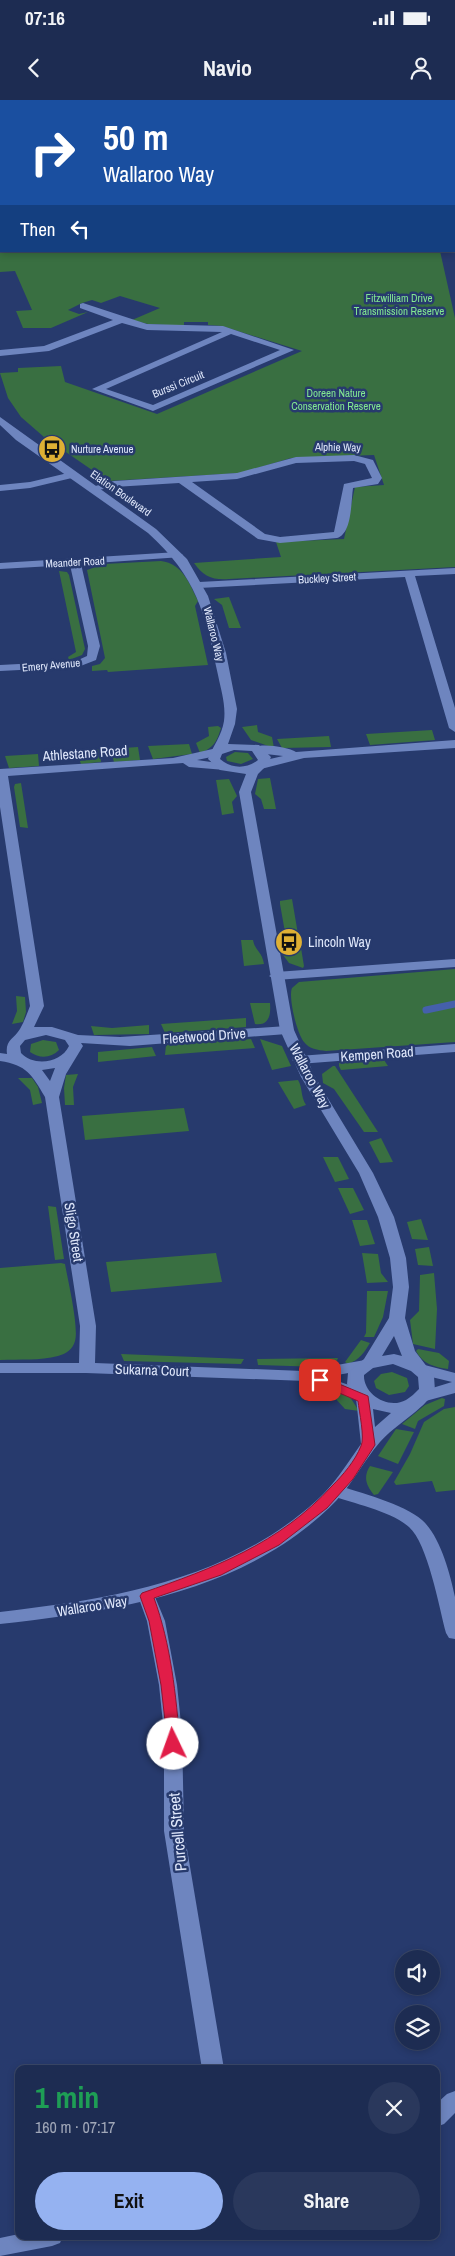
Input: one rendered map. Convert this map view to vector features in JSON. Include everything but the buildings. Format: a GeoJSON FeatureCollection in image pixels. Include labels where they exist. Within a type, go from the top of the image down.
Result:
{"type":"FeatureCollection","features":[{"type":"Feature","properties":{"kind":"street","name":"Burssi Circuit"},"geometry":{"type":"LineString","coordinates":[[83,306],[147,328],[215,328],[231,331],[289,350],[157,408],[148,408],[97,389],[231,331]]}},
{"type":"Feature","properties":{"kind":"street"},"geometry":{"type":"LineString","coordinates":[[0,353],[46,349],[121,320]]}},
{"type":"Feature","properties":{"kind":"street","name":"Elation Boulevard"},"geometry":{"type":"LineString","coordinates":[[0,420],[20,438],[152,531],[177,554]]}},
{"type":"Feature","properties":{"kind":"street","name":"Alphie Way"},"geometry":{"type":"LineString","coordinates":[[92,488],[114,484],[244,475],[296,460],[354,458],[369,462],[377,478],[374,482],[348,486],[341,530],[338,535],[273,540],[258,535],[243,522],[182,480]]}},
{"type":"Feature","properties":{"kind":"street"},"geometry":{"type":"LineString","coordinates":[[0,488],[30,485],[72,474]]}},
{"type":"Feature","properties":{"kind":"street","name":"Meander Road"},"geometry":{"type":"LineString","coordinates":[[0,566],[177,554]]}},
{"type":"Feature","properties":{"kind":"street","name":"Wallaroo Way"},"geometry":{"type":"LineString","coordinates":[[177,554],[199,585],[217,636],[228,696],[230,722],[218,751]]}},
{"type":"Feature","properties":{"kind":"street","name":"Emery Avenue"},"geometry":{"type":"LineString","coordinates":[[0,668],[78,664],[92,658],[94,646],[75,562]]}},
{"type":"Feature","properties":{"kind":"street","name":"Buckley Street"},"geometry":{"type":"LineString","coordinates":[[199,585],[455,570]]}},
{"type":"Feature","properties":{"kind":"street"},"geometry":{"type":"LineString","coordinates":[[409,573],[450,696],[455,728]]}},
{"type":"Feature","properties":{"kind":"street"},"geometry":{"type":"LineString","coordinates":[[218,751],[214,760],[223,767],[245,792],[252,773],[265,757],[238,735],[230,722]]}},
{"type":"Feature","properties":{"kind":"street"},"geometry":{"type":"LineString","coordinates":[[256,749],[304,754],[455,744]]}},
{"type":"Feature","properties":{"kind":"street","name":"Athlestane Road"},"geometry":{"type":"LineString","coordinates":[[173,762],[233,746],[256,749]]}},
{"type":"Feature","properties":{"kind":"street"},"geometry":{"type":"LineString","coordinates":[[259,766],[304,754]]}},
{"type":"Feature","properties":{"kind":"street","name":"Athlestane Road"},"geometry":{"type":"LineString","coordinates":[[0,773],[173,762],[241,770],[259,766]]}},
{"type":"Feature","properties":{"kind":"street"},"geometry":{"type":"LineString","coordinates":[[0,773],[37,1006],[53,1025],[67,1035],[76,1046],[70,1058]]}},
{"type":"Feature","properties":{"kind":"street","name":"Wallaroo Way"},"geometry":{"type":"LineString","coordinates":[[245,792],[287,1030],[299,1060],[356,1153],[386,1218],[400,1274],[401,1298],[397,1318],[367,1364]]}},
{"type":"Feature","properties":{"kind":"street"},"geometry":{"type":"LineString","coordinates":[[276,976],[455,963]]}},
{"type":"Feature","properties":{"kind":"street"},"geometry":{"type":"LineString","coordinates":[[23,1062],[13,1051],[37,1006]]}},
{"type":"Feature","properties":{"kind":"street","name":"Fleetwood Drive"},"geometry":{"type":"LineString","coordinates":[[21,1037],[48,1030],[67,1035],[120,1042],[287,1030]]}},
{"type":"Feature","properties":{"kind":"street"},"geometry":{"type":"LineString","coordinates":[[0,1046],[21,1037]]}},
{"type":"Feature","properties":{"kind":"street","name":"Fleetwood Drive"},"geometry":{"type":"LineString","coordinates":[[23,1062],[52,1065],[120,1042]]}},
{"type":"Feature","properties":{"kind":"street","name":"Kempen Road"},"geometry":{"type":"LineString","coordinates":[[299,1060],[455,1048]]}},
{"type":"Feature","properties":{"kind":"street"},"geometry":{"type":"LineString","coordinates":[[0,1058],[23,1062]]}},
{"type":"Feature","properties":{"kind":"street","name":"Sligo Street"},"geometry":{"type":"LineString","coordinates":[[52,1097],[59,1074],[70,1058]]}},
{"type":"Feature","properties":{"kind":"street","name":"Sligo Street"},"geometry":{"type":"LineString","coordinates":[[23,1062],[38,1075],[52,1097],[88,1326],[89,1345],[86,1368]]}},
{"type":"Feature","properties":{"kind":"street","name":"Wallaroo Way"},"geometry":{"type":"LineString","coordinates":[[397,1318],[407,1351],[419,1368]]}},
{"type":"Feature","properties":{"kind":"street"},"geometry":{"type":"LineString","coordinates":[[455,1378],[394,1359],[367,1364],[358,1372],[354,1380],[355,1388],[362,1397],[373,1404],[395,1407],[455,1387]]}},
{"type":"Feature","properties":{"kind":"street","name":"Sukarna Court"},"geometry":{"type":"LineString","coordinates":[[0,1368],[86,1368],[303,1376],[367,1364]]}},
{"type":"Feature","properties":{"kind":"street"},"geometry":{"type":"LineString","coordinates":[[419,1368],[429,1384],[427,1391],[419,1400]]}},
{"type":"Feature","properties":{"kind":"street","name":"Sukarna Court"},"geometry":{"type":"LineString","coordinates":[[303,1376],[331,1384],[362,1397]]}},
{"type":"Feature","properties":{"kind":"street"},"geometry":{"type":"LineString","coordinates":[[362,1397],[369,1445]]}},
{"type":"Feature","properties":{"kind":"street","name":"Wallaroo Way"},"geometry":{"type":"LineString","coordinates":[[0,1618],[87,1608],[147,1596],[203,1578],[255,1553],[308,1518],[336,1491],[369,1445],[419,1400]]}},
{"type":"Feature","properties":{"kind":"street"},"geometry":{"type":"LineString","coordinates":[[336,1491],[409,1519],[420,1527],[431,1548],[455,1634]]}},
{"type":"Feature","properties":{"kind":"street","name":"Purcell Street"},"geometry":{"type":"LineString","coordinates":[[147,1596],[156,1621],[168,1685],[173,1733],[174,1831],[212,2065]]}},
{"type":"Feature","properties":{"kind":"street"},"geometry":{"type":"LineString","coordinates":[[440,2114],[455,2100]]}},
{"type":"Feature","properties":{"kind":"street"},"geometry":{"type":"LineString","coordinates":[[0,2248],[35,2240]]}},
{"type":"Feature","properties":{"kind":"green space"},"geometry":{"type":"Polygon","coordinates":[[[0,252],[440,252],[455,318],[455,567],[229,579],[209,577],[201,572],[194,563],[281,557],[276,542],[344,539],[355,487],[384,485],[374,455],[291,458],[241,473],[108,481],[44,437],[21,417],[8,398],[0,373],[18,372],[18,368],[61,366],[65,382],[157,414],[302,351],[222,326],[208,325],[208,322],[184,322],[184,326],[148,324],[132,320],[160,308],[120,296],[101,303],[92,300],[82,303],[68,310],[79,314],[88,312],[51,328],[23,328],[16,311],[32,310],[15,271],[0,272],[0,252]]]}},
{"type":"Feature","properties":{"kind":"green space"},"geometry":{"type":"Polygon","coordinates":[[[161,561],[169,563],[180,570],[198,601],[195,606],[208,665],[108,672],[107,670],[92,671],[92,666],[100,664],[105,658],[87,570],[104,564],[161,561]]]}},
{"type":"Feature","properties":{"kind":"green space"},"geometry":{"type":"Polygon","coordinates":[[[59,571],[67,572],[69,575],[85,649],[82,655],[69,660],[68,657],[76,652],[59,571]]]}},
{"type":"Feature","properties":{"kind":"green space"},"geometry":{"type":"Polygon","coordinates":[[[229,597],[241,628],[229,628],[222,605],[214,599],[229,597]]]}},
{"type":"Feature","properties":{"kind":"green space"},"geometry":{"type":"Polygon","coordinates":[[[257,725],[258,732],[272,737],[274,748],[251,740],[242,727],[257,725]]]}},
{"type":"Feature","properties":{"kind":"green space"},"geometry":{"type":"Polygon","coordinates":[[[218,726],[221,728],[214,744],[209,749],[200,753],[196,743],[209,736],[208,727],[218,726]]]}},
{"type":"Feature","properties":{"kind":"green space"},"geometry":{"type":"Polygon","coordinates":[[[432,730],[435,740],[370,745],[366,734],[432,730]]]}},
{"type":"Feature","properties":{"kind":"green space"},"geometry":{"type":"Polygon","coordinates":[[[329,736],[331,747],[282,748],[277,739],[329,736]]]}},
{"type":"Feature","properties":{"kind":"green space"},"geometry":{"type":"Polygon","coordinates":[[[189,744],[192,754],[153,759],[148,746],[189,744]]]}},
{"type":"Feature","properties":{"kind":"green space"},"geometry":{"type":"Polygon","coordinates":[[[138,747],[140,760],[114,762],[110,749],[138,747]]]}},
{"type":"Feature","properties":{"kind":"green space"},"geometry":{"type":"Polygon","coordinates":[[[100,749],[101,762],[81,764],[76,751],[100,749]]]}},
{"type":"Feature","properties":{"kind":"green space"},"geometry":{"type":"Polygon","coordinates":[[[235,752],[248,753],[253,759],[241,764],[227,761],[226,757],[235,752]]]}},
{"type":"Feature","properties":{"kind":"green space"},"geometry":{"type":"Polygon","coordinates":[[[38,754],[39,766],[9,768],[5,756],[38,754]]]}},
{"type":"Feature","properties":{"kind":"green space"},"geometry":{"type":"Polygon","coordinates":[[[270,778],[276,809],[264,809],[261,799],[255,794],[258,779],[270,778]]]}},
{"type":"Feature","properties":{"kind":"green space"},"geometry":{"type":"Polygon","coordinates":[[[229,779],[237,796],[232,802],[234,813],[222,815],[216,780],[229,779]]]}},
{"type":"Feature","properties":{"kind":"green space"},"geometry":{"type":"Polygon","coordinates":[[[21,783],[28,828],[20,827],[14,787],[15,784],[21,783]]]}},
{"type":"Feature","properties":{"kind":"green space"},"geometry":{"type":"Polygon","coordinates":[[[292,899],[299,940],[286,938],[280,904],[280,901],[292,899]]]}},
{"type":"Feature","properties":{"kind":"green space"},"geometry":{"type":"Polygon","coordinates":[[[241,940],[253,940],[255,947],[262,956],[264,964],[244,966],[241,940]]]}},
{"type":"Feature","properties":{"kind":"green space"},"geometry":{"type":"Polygon","coordinates":[[[300,942],[303,968],[289,963],[283,955],[287,943],[300,942]]]}},
{"type":"Feature","properties":{"kind":"green space"},"geometry":{"type":"Polygon","coordinates":[[[455,969],[455,1042],[326,1051],[308,1046],[301,1038],[291,999],[292,988],[299,982],[455,969]]]}},
{"type":"Feature","properties":{"kind":"green space"},"geometry":{"type":"Polygon","coordinates":[[[16,996],[25,997],[26,1012],[23,1022],[12,1024],[17,1011],[16,996]]]}},
{"type":"Feature","properties":{"kind":"green space"},"geometry":{"type":"Polygon","coordinates":[[[250,1003],[270,1003],[270,1012],[266,1021],[255,1024],[250,1003]]]}},
{"type":"Feature","properties":{"kind":"green space"},"geometry":{"type":"Polygon","coordinates":[[[246,1018],[246,1027],[165,1033],[161,1024],[246,1018]]]}},
{"type":"Feature","properties":{"kind":"green space"},"geometry":{"type":"Polygon","coordinates":[[[149,1025],[149,1034],[94,1035],[91,1026],[112,1028],[149,1025]]]}},
{"type":"Feature","properties":{"kind":"green space"},"geometry":{"type":"Polygon","coordinates":[[[251,1039],[255,1048],[165,1055],[166,1045],[251,1039]]]}},
{"type":"Feature","properties":{"kind":"green space"},"geometry":{"type":"Polygon","coordinates":[[[260,1039],[282,1046],[291,1066],[272,1070],[260,1039]]]}},
{"type":"Feature","properties":{"kind":"green space"},"geometry":{"type":"Polygon","coordinates":[[[43,1040],[56,1042],[59,1050],[45,1057],[30,1052],[31,1044],[43,1040]]]}},
{"type":"Feature","properties":{"kind":"green space"},"geometry":{"type":"Polygon","coordinates":[[[152,1047],[156,1056],[98,1062],[98,1052],[152,1047]]]}},
{"type":"Feature","properties":{"kind":"green space"},"geometry":{"type":"Polygon","coordinates":[[[384,1060],[388,1066],[341,1070],[339,1066],[339,1063],[384,1060]]]}},
{"type":"Feature","properties":{"kind":"green space"},"geometry":{"type":"Polygon","coordinates":[[[335,1066],[378,1132],[364,1132],[334,1089],[323,1083],[322,1074],[335,1066]]]}},
{"type":"Feature","properties":{"kind":"green space"},"geometry":{"type":"Polygon","coordinates":[[[78,1074],[73,1087],[74,1105],[65,1105],[64,1088],[66,1075],[78,1074]]]}},
{"type":"Feature","properties":{"kind":"green space"},"geometry":{"type":"Polygon","coordinates":[[[18,1078],[32,1078],[38,1087],[42,1103],[33,1105],[30,1090],[18,1078]]]}},
{"type":"Feature","properties":{"kind":"green space"},"geometry":{"type":"Polygon","coordinates":[[[298,1080],[306,1105],[294,1109],[278,1082],[298,1080]]]}},
{"type":"Feature","properties":{"kind":"green space"},"geometry":{"type":"Polygon","coordinates":[[[184,1108],[189,1131],[85,1140],[82,1116],[184,1108]]]}},
{"type":"Feature","properties":{"kind":"green space"},"geometry":{"type":"Polygon","coordinates":[[[381,1138],[393,1162],[380,1163],[369,1142],[381,1138]]]}},
{"type":"Feature","properties":{"kind":"green space"},"geometry":{"type":"Polygon","coordinates":[[[323,1157],[338,1157],[349,1179],[335,1182],[323,1157]]]}},
{"type":"Feature","properties":{"kind":"green space"},"geometry":{"type":"Polygon","coordinates":[[[338,1188],[353,1188],[364,1210],[350,1214],[338,1188]]]}},
{"type":"Feature","properties":{"kind":"green space"},"geometry":{"type":"Polygon","coordinates":[[[48,1206],[56,1207],[64,1259],[55,1260],[48,1206]]]}},
{"type":"Feature","properties":{"kind":"green space"},"geometry":{"type":"Polygon","coordinates":[[[421,1219],[428,1240],[412,1239],[407,1222],[421,1219]]]}},
{"type":"Feature","properties":{"kind":"green space"},"geometry":{"type":"Polygon","coordinates":[[[352,1220],[367,1220],[375,1244],[360,1246],[352,1220]]]}},
{"type":"Feature","properties":{"kind":"green space"},"geometry":{"type":"Polygon","coordinates":[[[429,1247],[433,1266],[418,1265],[415,1249],[429,1247]]]}},
{"type":"Feature","properties":{"kind":"green space"},"geometry":{"type":"Polygon","coordinates":[[[216,1253],[222,1282],[111,1292],[106,1262],[216,1253]]]}},
{"type":"Feature","properties":{"kind":"green space"},"geometry":{"type":"Polygon","coordinates":[[[362,1253],[378,1254],[381,1273],[388,1282],[367,1283],[362,1253]]]}},
{"type":"Feature","properties":{"kind":"green space"},"geometry":{"type":"Polygon","coordinates":[[[65,1264],[74,1315],[76,1334],[73,1346],[64,1354],[51,1358],[0,1360],[0,1268],[65,1264]]]}},
{"type":"Feature","properties":{"kind":"green space"},"geometry":{"type":"Polygon","coordinates":[[[434,1273],[437,1309],[435,1349],[413,1344],[410,1320],[419,1311],[420,1275],[434,1273]]]}},
{"type":"Feature","properties":{"kind":"green space"},"geometry":{"type":"Polygon","coordinates":[[[367,1291],[388,1291],[383,1317],[374,1337],[364,1337],[366,1333],[367,1291]]]}},
{"type":"Feature","properties":{"kind":"green space"},"geometry":{"type":"Polygon","coordinates":[[[361,1340],[370,1343],[361,1356],[348,1364],[345,1362],[361,1340]]]}},
{"type":"Feature","properties":{"kind":"green space"},"geometry":{"type":"Polygon","coordinates":[[[418,1349],[439,1353],[449,1361],[448,1369],[426,1362],[416,1351],[418,1349]]]}},
{"type":"Feature","properties":{"kind":"green space"},"geometry":{"type":"Polygon","coordinates":[[[121,1354],[244,1359],[241,1364],[124,1361],[121,1354]]]}},
{"type":"Feature","properties":{"kind":"green space"},"geometry":{"type":"Polygon","coordinates":[[[338,1358],[335,1365],[322,1367],[258,1365],[257,1359],[338,1358]]]}},
{"type":"Feature","properties":{"kind":"green space"},"geometry":{"type":"Polygon","coordinates":[[[392,1372],[407,1378],[409,1386],[405,1392],[389,1395],[376,1388],[374,1381],[381,1374],[392,1372]]]}},
{"type":"Feature","properties":{"kind":"green space"},"geometry":{"type":"Polygon","coordinates":[[[336,1392],[350,1397],[359,1411],[345,1409],[331,1396],[336,1392]]]}},
{"type":"Feature","properties":{"kind":"green space"},"geometry":{"type":"Polygon","coordinates":[[[442,1398],[445,1399],[444,1406],[418,1421],[415,1429],[402,1424],[425,1405],[442,1398]]]}},
{"type":"Feature","properties":{"kind":"green space"},"geometry":{"type":"Polygon","coordinates":[[[455,1407],[455,1490],[436,1492],[432,1481],[396,1485],[394,1482],[410,1454],[424,1422],[444,1409],[455,1407]]]}},
{"type":"Feature","properties":{"kind":"green space"},"geometry":{"type":"Polygon","coordinates":[[[396,1429],[414,1432],[398,1464],[378,1456],[396,1429]]]}},
{"type":"Feature","properties":{"kind":"green space"},"geometry":{"type":"Polygon","coordinates":[[[370,1466],[393,1472],[378,1494],[374,1495],[366,1481],[370,1466]]]}},
{"type":"Feature","properties":{"kind":"waterway"},"geometry":{"type":"LineString","coordinates":[[426,1010],[455,1004]]}},
{"type":"Feature","properties":{"kind":"place","name":"Nurture Avenue"},"geometry":{"type":"Point","coordinates":[52,449]}},
{"type":"Feature","properties":{"kind":"place","name":"Lincoln Way"},"geometry":{"type":"Point","coordinates":[289,942]}},
{"type":"Feature","properties":{"kind":"route"},"geometry":{"type":"LineString","coordinates":[[173,1744],[168,1685],[156,1621],[147,1596],[182,1586],[217,1572],[274,1542],[308,1518],[349,1476],[369,1445],[369,1428],[364,1399],[360,1395],[320,1380]]}},
{"type":"Feature","properties":{"kind":"park label","name":"Fitzwilliam Drive Transmission Reserve"},"geometry":{"type":"Point","coordinates":[399,304]}},
{"type":"Feature","properties":{"kind":"park label","name":"Doreen Nature Conservation Reserve"},"geometry":{"type":"Point","coordinates":[336,399]}}]}
